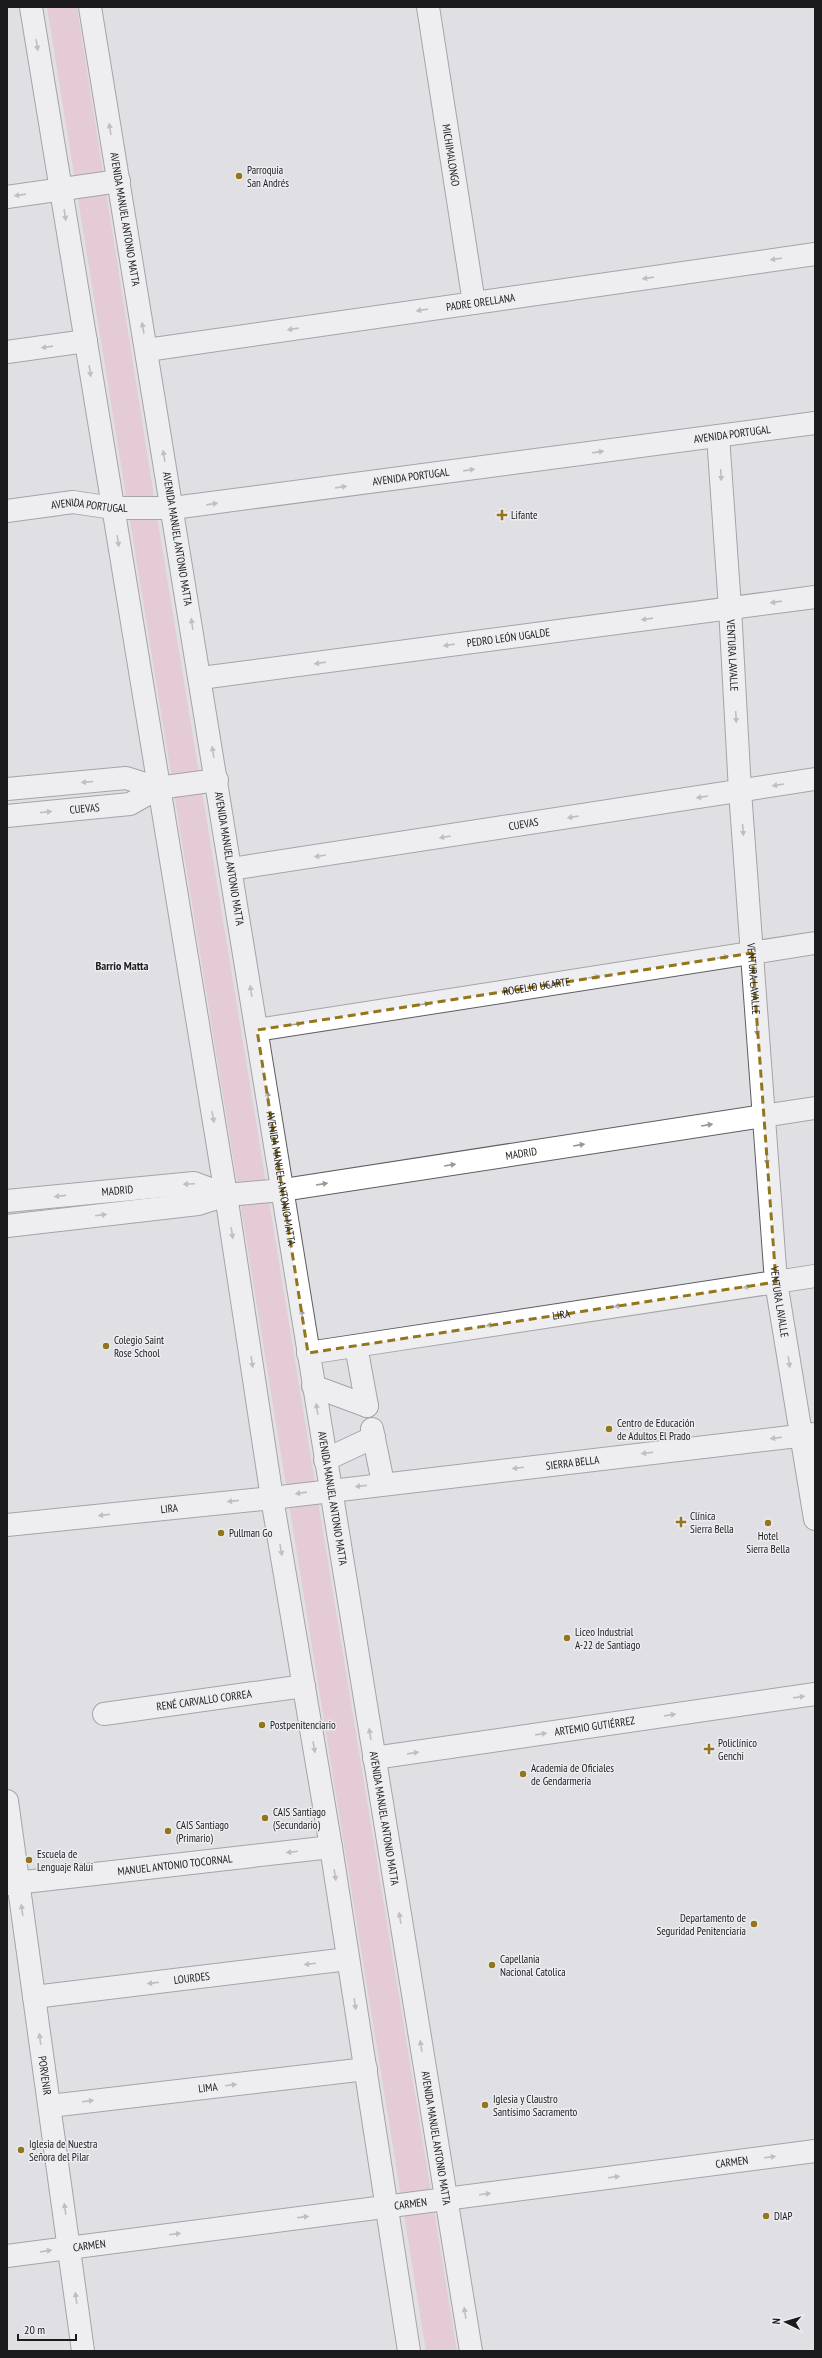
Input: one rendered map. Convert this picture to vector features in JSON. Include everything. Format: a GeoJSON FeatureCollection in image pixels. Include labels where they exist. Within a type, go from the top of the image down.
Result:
{"type":"FeatureCollection","features":[{"type":"Feature","properties":{"kind":"street"},"geometry":{"type":"LineString","coordinates":[[31,7],[226,1195],[272,1498],[331,1847],[410,2351]]}},
{"type":"Feature","properties":{"kind":"street","name":"AVENIDA MANUEL ANTONIO MATTA"},"geometry":{"type":"LineString","coordinates":[[90,7],[201,678],[258,1030],[313,1386],[471,2351]]}},
{"type":"Feature","properties":{"kind":"street","name":"MICHIMALONGO"},"geometry":{"type":"LineString","coordinates":[[428,7],[474,303]]}},
{"type":"Feature","properties":{"kind":"street"},"geometry":{"type":"LineString","coordinates":[[7,197],[119,181]]}},
{"type":"Feature","properties":{"kind":"street","name":"PADRE ORELLANA"},"geometry":{"type":"LineString","coordinates":[[147,350],[815,254]]}},
{"type":"Feature","properties":{"kind":"street"},"geometry":{"type":"LineString","coordinates":[[7,352],[86,341]]}},
{"type":"Feature","properties":{"kind":"street","name":"AVENIDA PORTUGAL"},"geometry":{"type":"LineString","coordinates":[[7,511],[73,502],[113,508],[173,508],[815,423]]}},
{"type":"Feature","properties":{"kind":"street","name":"VENTURA LAVALLE"},"geometry":{"type":"LineString","coordinates":[[718,436],[730,608],[740,791],[776,1282],[808,1435],[815,1519]]}},
{"type":"Feature","properties":{"kind":"street","name":"PEDRO LEÓN UGALDE"},"geometry":{"type":"LineString","coordinates":[[201,678],[815,597]]}},
{"type":"Feature","properties":{"kind":"street","name":"CUEVAS"},"geometry":{"type":"LineString","coordinates":[[7,789],[126,778],[158,788]]}},
{"type":"Feature","properties":{"kind":"street","name":"CUEVAS"},"geometry":{"type":"LineString","coordinates":[[231,870],[815,779]]}},
{"type":"Feature","properties":{"kind":"street","name":"CUEVAS"},"geometry":{"type":"LineString","coordinates":[[7,816],[130,804],[158,788],[217,780]]}},
{"type":"Feature","properties":{"kind":"street","name":"ROGELIO UGARTE"},"geometry":{"type":"LineString","coordinates":[[258,1030],[815,943]]}},
{"type":"Feature","properties":{"kind":"street","name":"MADRID"},"geometry":{"type":"LineString","coordinates":[[7,1226],[198,1204],[226,1195],[283,1190],[815,1108]]}},
{"type":"Feature","properties":{"kind":"street","name":"MADRID"},"geometry":{"type":"LineString","coordinates":[[7,1201],[194,1183],[226,1195]]}},
{"type":"Feature","properties":{"kind":"street","name":"LIRA"},"geometry":{"type":"LineString","coordinates":[[308,1353],[815,1276]]}},
{"type":"Feature","properties":{"kind":"street"},"geometry":{"type":"LineString","coordinates":[[313,1386],[367,1406],[356,1346]]}},
{"type":"Feature","properties":{"kind":"street"},"geometry":{"type":"LineString","coordinates":[[326,1460],[373,1433],[383,1483]]}},
{"type":"Feature","properties":{"kind":"street","name":"SIERRA BELLA"},"geometry":{"type":"LineString","coordinates":[[330,1489],[808,1435]]}},
{"type":"Feature","properties":{"kind":"street","name":"LIRA"},"geometry":{"type":"LineString","coordinates":[[7,1525],[272,1498],[330,1489]]}},
{"type":"Feature","properties":{"kind":"street","name":"RENÉ CARVALLO CORREA"},"geometry":{"type":"LineString","coordinates":[[104,1714],[304,1686]]}},
{"type":"Feature","properties":{"kind":"street","name":"ARTEMIO GUTIÉRREZ"},"geometry":{"type":"LineString","coordinates":[[374,1758],[815,1694]]}},
{"type":"Feature","properties":{"kind":"street","name":"PORVENIR"},"geometry":{"type":"LineString","coordinates":[[7,1801],[13,1883],[34,1997],[70,2248],[83,2351]]}},
{"type":"Feature","properties":{"kind":"street","name":"MANUEL ANTONIO TOCORNAL"},"geometry":{"type":"LineString","coordinates":[[13,1883],[331,1847]]}},
{"type":"Feature","properties":{"kind":"street","name":"LOURDES"},"geometry":{"type":"LineString","coordinates":[[34,1997],[348,1959]]}},
{"type":"Feature","properties":{"kind":"street","name":"LIMA"},"geometry":{"type":"LineString","coordinates":[[50,2106],[366,2069]]}},
{"type":"Feature","properties":{"kind":"street","name":"CARMEN"},"geometry":{"type":"LineString","coordinates":[[7,2256],[815,2151]]}},
{"type":"Feature","properties":{"kind":"highlighted area"},"geometry":{"type":"Polygon","coordinates":[[[752,953],[776,1282],[308,1353],[257,1030],[752,953]]]}},
{"type":"Feature","properties":{"kind":"shaded area"},"geometry":{"type":"Polygon","coordinates":[[[47,7],[77,7],[160,535],[457,2351],[426,2351],[47,7]]]}},
{"type":"Feature","properties":{"kind":"place","name":"Parroquia San Andrés"},"geometry":{"type":"Point","coordinates":[239,176]}},
{"type":"Feature","properties":{"kind":"place","name":"Lifante"},"geometry":{"type":"Point","coordinates":[502,515]}},
{"type":"Feature","properties":{"kind":"place","name":"Colegio Saint Rose School"},"geometry":{"type":"Point","coordinates":[106,1346]}},
{"type":"Feature","properties":{"kind":"place","name":"Centro de Educación de Adultos El Prado"},"geometry":{"type":"Point","coordinates":[609,1429]}},
{"type":"Feature","properties":{"kind":"place","name":"Clínica Sierra Bella"},"geometry":{"type":"Point","coordinates":[681,1522]}},
{"type":"Feature","properties":{"kind":"place","name":"Hotel Sierra Bella"},"geometry":{"type":"Point","coordinates":[768,1523]}},
{"type":"Feature","properties":{"kind":"place","name":"Pullman Go"},"geometry":{"type":"Point","coordinates":[221,1533]}},
{"type":"Feature","properties":{"kind":"place","name":"Liceo Industrial A-22 de Santiago"},"geometry":{"type":"Point","coordinates":[567,1638]}},
{"type":"Feature","properties":{"kind":"place","name":"Postpenitenciario"},"geometry":{"type":"Point","coordinates":[262,1725]}},
{"type":"Feature","properties":{"kind":"place","name":"Policlínico Genchi"},"geometry":{"type":"Point","coordinates":[709,1749]}},
{"type":"Feature","properties":{"kind":"place","name":"Academia de Oficiales de Gendarmería"},"geometry":{"type":"Point","coordinates":[523,1774]}},
{"type":"Feature","properties":{"kind":"place","name":"CAIS Santiago (Secundario)"},"geometry":{"type":"Point","coordinates":[265,1818]}},
{"type":"Feature","properties":{"kind":"place","name":"CAIS Santiago (Primario)"},"geometry":{"type":"Point","coordinates":[168,1831]}},
{"type":"Feature","properties":{"kind":"place","name":"Escuela de Lenguaje Ralui"},"geometry":{"type":"Point","coordinates":[29,1860]}},
{"type":"Feature","properties":{"kind":"place","name":"Departamento de Seguridad Penitenciaría"},"geometry":{"type":"Point","coordinates":[754,1924]}},
{"type":"Feature","properties":{"kind":"place","name":"Capellania Nacional Catolica"},"geometry":{"type":"Point","coordinates":[492,1965]}},
{"type":"Feature","properties":{"kind":"place","name":"Iglesia y Claustro Santísimo Sacramento"},"geometry":{"type":"Point","coordinates":[485,2105]}},
{"type":"Feature","properties":{"kind":"place","name":"Iglesia de Nuestra Señora del Pilar"},"geometry":{"type":"Point","coordinates":[21,2150]}},
{"type":"Feature","properties":{"kind":"place","name":"DIAP"},"geometry":{"type":"Point","coordinates":[766,2216]}},
{"type":"Feature","properties":{"kind":"district","name":"Barrio Matta"},"geometry":{"type":"Point","coordinates":[122,966]}}]}
